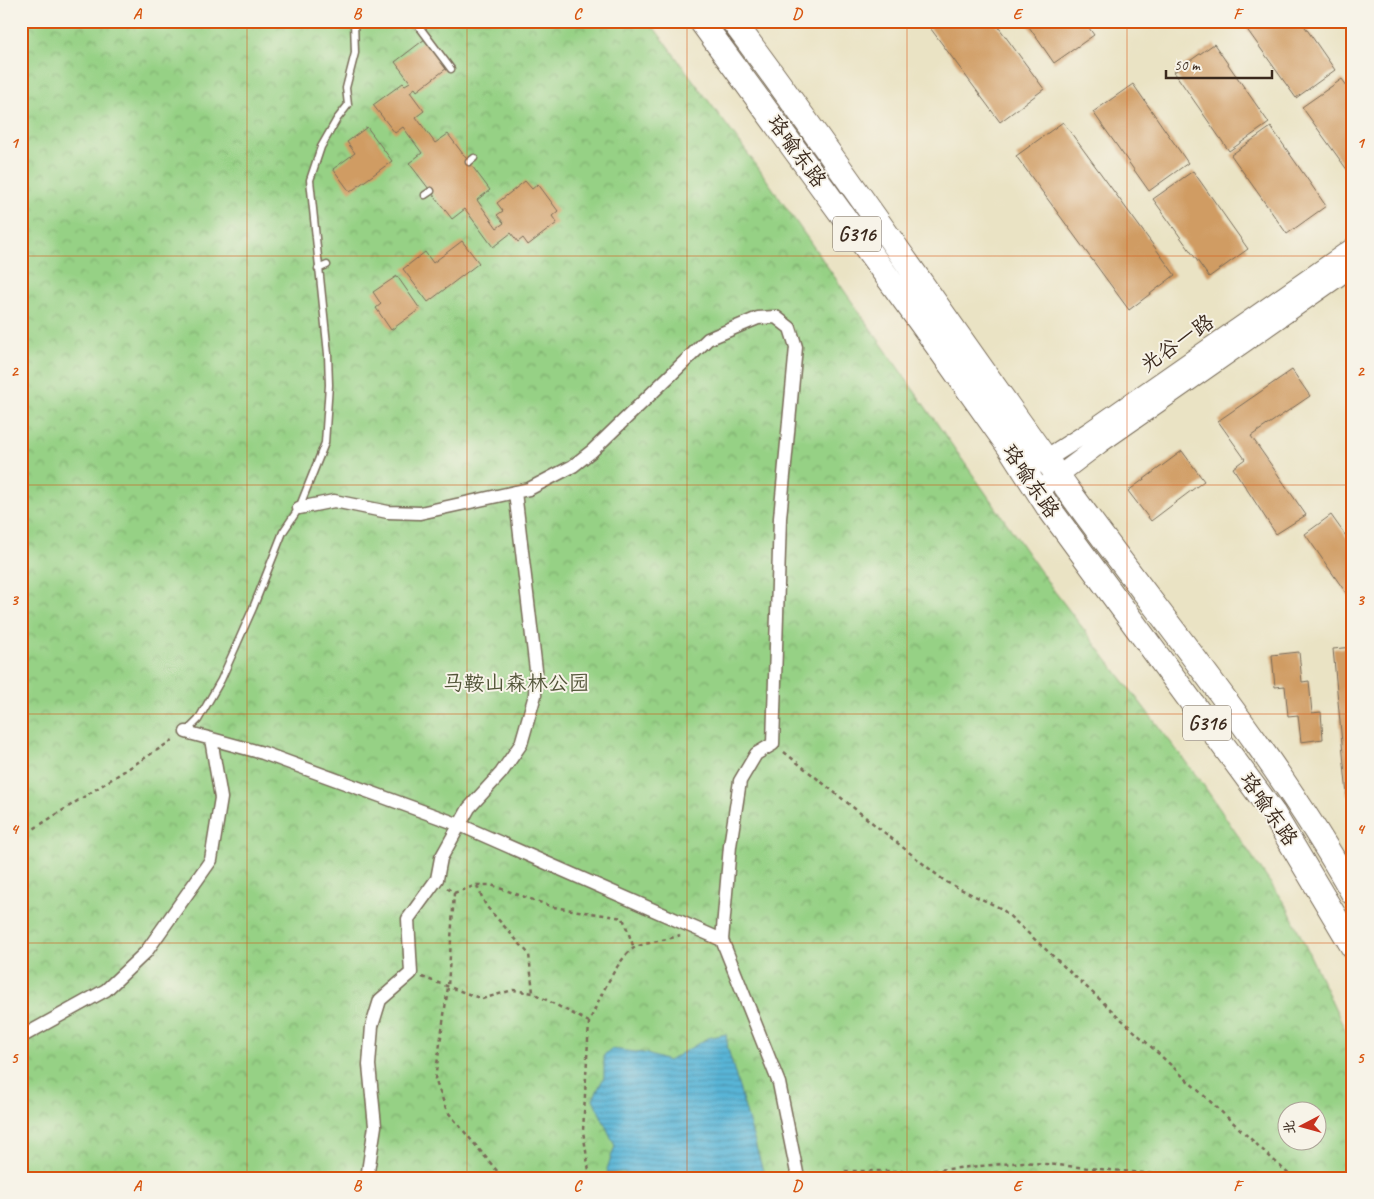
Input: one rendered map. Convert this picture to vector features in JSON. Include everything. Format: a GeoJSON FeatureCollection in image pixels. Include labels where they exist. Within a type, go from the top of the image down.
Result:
{"type":"FeatureCollection","features":[{"type":"Feature","properties":{"kind":"highway","name":"珞喻东路"},"geometry":{"type":"LineString","coordinates":[[701,21],[893,283],[1031,482],[1273,813],[1353,947]]}},
{"type":"Feature","properties":{"kind":"highway","name":"珞喻东路"},"geometry":{"type":"LineString","coordinates":[[733,21],[809,123],[1052,467],[1262,752],[1322,839],[1353,893]]}},
{"type":"Feature","properties":{"kind":"main road","name":"光谷一路"},"geometry":{"type":"LineString","coordinates":[[1031,482],[1052,467],[1091,430],[1353,247]]}},
{"type":"Feature","properties":{"kind":"main road","name":"光谷一路"},"geometry":{"type":"LineString","coordinates":[[1052,467],[1100,444],[1353,266]]}},
{"type":"Feature","properties":{"kind":"street"},"geometry":{"type":"LineString","coordinates":[[300,508],[334,501],[388,512],[420,512],[529,489],[573,466],[592,451],[708,339],[758,318],[776,317],[790,328],[796,348],[780,518],[773,744],[756,754],[740,781],[730,846],[722,940],[779,1083],[798,1178]]}},
{"type":"Feature","properties":{"kind":"street"},"geometry":{"type":"LineString","coordinates":[[367,1178],[375,1126],[369,1066],[372,1026],[380,1000],[411,973],[408,920],[437,879],[441,858],[469,808],[501,773],[521,744],[535,695],[536,670],[515,492]]}},
{"type":"Feature","properties":{"kind":"street"},"geometry":{"type":"LineString","coordinates":[[186,732],[263,753],[460,825],[722,940]]}},
{"type":"Feature","properties":{"kind":"street"},"geometry":{"type":"LineString","coordinates":[[21,1038],[106,990],[146,952],[210,860],[221,798],[211,739]]}},
{"type":"Feature","properties":{"kind":"lane"},"geometry":{"type":"LineString","coordinates":[[186,732],[198,720],[221,680],[253,608],[283,532],[300,508],[325,443],[328,354],[310,180],[321,147],[337,119],[348,105],[346,88],[355,53],[354,21]]}},
{"type":"Feature","properties":{"kind":"lane"},"geometry":{"type":"LineString","coordinates":[[415,21],[451,69]]}},
{"type":"Feature","properties":{"kind":"lane"},"geometry":{"type":"LineString","coordinates":[[318,269],[327,265]]}},
{"type":"Feature","properties":{"kind":"path"},"geometry":{"type":"LineString","coordinates":[[21,837],[186,732]]}},
{"type":"Feature","properties":{"kind":"path"},"geometry":{"type":"LineString","coordinates":[[773,744],[946,882],[1002,909],[1293,1178]]}},
{"type":"Feature","properties":{"kind":"path"},"geometry":{"type":"LineString","coordinates":[[437,879],[454,893]]}},
{"type":"Feature","properties":{"kind":"path"},"geometry":{"type":"LineString","coordinates":[[454,893],[476,886],[491,885],[553,907],[622,918],[634,948]]}},
{"type":"Feature","properties":{"kind":"path"},"geometry":{"type":"LineString","coordinates":[[476,886],[486,906],[529,954],[533,993]]}},
{"type":"Feature","properties":{"kind":"path"},"geometry":{"type":"LineString","coordinates":[[454,893],[448,987],[435,1079],[447,1111],[503,1178]]}},
{"type":"Feature","properties":{"kind":"path"},"geometry":{"type":"LineString","coordinates":[[590,1178],[583,1130],[589,1022],[612,975],[634,948],[665,941],[697,928]]}},
{"type":"Feature","properties":{"kind":"path"},"geometry":{"type":"LineString","coordinates":[[411,973],[482,999],[513,990],[533,993],[589,1022]]}},
{"type":"Feature","properties":{"kind":"path"},"geometry":{"type":"LineString","coordinates":[[842,1178],[844,1171],[926,1171],[1024,1162],[1197,1178]]}},
{"type":"Feature","properties":{"kind":"path"},"geometry":{"type":"LineString","coordinates":[[1094,1178],[1095,1168]]}},
{"type":"Feature","properties":{"kind":"path"},"geometry":{"type":"LineString","coordinates":[[589,1174],[595,1178]]}},
{"type":"Feature","properties":{"kind":"green space","name":"马鞍山森林公园"},"geometry":{"type":"Polygon","coordinates":[[[21,21],[649,21],[757,166],[1052,588],[1202,783],[1288,909],[1353,1046],[1353,1178],[21,1178],[21,21]]]}},
{"type":"Feature","properties":{"kind":"water"},"geometry":{"type":"Polygon","coordinates":[[[726,1034],[728,1049],[765,1178],[626,1178],[625,1172],[608,1174],[607,1169],[615,1146],[593,1099],[604,1077],[604,1055],[611,1049],[644,1053],[668,1061],[708,1038],[726,1034]]]}},
{"type":"Feature","properties":{"kind":"building"},"geometry":{"type":"Polygon","coordinates":[[[925,21],[994,21],[1044,89],[1000,122],[925,21]]]}},
{"type":"Feature","properties":{"kind":"building"},"geometry":{"type":"Polygon","coordinates":[[[1025,21],[1084,21],[1094,35],[1054,63],[1025,21]]]}},
{"type":"Feature","properties":{"kind":"building"},"geometry":{"type":"Polygon","coordinates":[[[1241,21],[1301,21],[1335,70],[1296,98],[1241,21]]]}},
{"type":"Feature","properties":{"kind":"building"},"geometry":{"type":"Polygon","coordinates":[[[425,39],[447,68],[417,91],[415,88],[410,92],[424,111],[416,117],[435,143],[448,134],[490,190],[477,200],[497,228],[504,223],[497,215],[503,211],[497,203],[525,181],[532,189],[538,184],[558,211],[552,216],[557,223],[528,245],[523,238],[518,242],[511,233],[493,247],[465,209],[452,219],[409,163],[422,153],[403,127],[395,133],[373,105],[403,83],[405,85],[410,82],[395,62],[425,39]]]}},
{"type":"Feature","properties":{"kind":"building"},"geometry":{"type":"Polygon","coordinates":[[[1214,44],[1269,123],[1229,151],[1174,72],[1214,44]]]}},
{"type":"Feature","properties":{"kind":"building"},"geometry":{"type":"Polygon","coordinates":[[[1342,79],[1353,94],[1353,178],[1302,107],[1342,79]]]}},
{"type":"Feature","properties":{"kind":"building"},"geometry":{"type":"Polygon","coordinates":[[[1133,84],[1188,163],[1149,191],[1093,112],[1133,84]]]}},
{"type":"Feature","properties":{"kind":"building"},"geometry":{"type":"Polygon","coordinates":[[[1063,122],[1175,275],[1129,310],[1016,156],[1063,122]]]}},
{"type":"Feature","properties":{"kind":"building"},"geometry":{"type":"Polygon","coordinates":[[[367,127],[392,161],[350,192],[333,169],[355,153],[347,142],[367,127]]]}},
{"type":"Feature","properties":{"kind":"building"},"geometry":{"type":"Polygon","coordinates":[[[1271,127],[1326,206],[1287,234],[1231,155],[1271,127]]]}},
{"type":"Feature","properties":{"kind":"building"},"geometry":{"type":"Polygon","coordinates":[[[1193,171],[1248,249],[1209,277],[1153,199],[1193,171]]]}},
{"type":"Feature","properties":{"kind":"building"},"geometry":{"type":"Polygon","coordinates":[[[462,241],[479,263],[428,302],[403,269],[425,252],[433,263],[462,241]]]}},
{"type":"Feature","properties":{"kind":"building"},"geometry":{"type":"Polygon","coordinates":[[[397,276],[420,309],[391,330],[376,308],[381,304],[373,292],[397,276]]]}},
{"type":"Feature","properties":{"kind":"building"},"geometry":{"type":"Polygon","coordinates":[[[1292,370],[1310,396],[1251,436],[1306,515],[1276,534],[1233,468],[1245,459],[1218,421],[1292,370]]]}},
{"type":"Feature","properties":{"kind":"building"},"geometry":{"type":"Polygon","coordinates":[[[1182,451],[1204,481],[1151,521],[1128,491],[1182,451]]]}},
{"type":"Feature","properties":{"kind":"building"},"geometry":{"type":"Polygon","coordinates":[[[1331,515],[1353,546],[1353,603],[1305,534],[1331,515]]]}},
{"type":"Feature","properties":{"kind":"building"},"geometry":{"type":"Polygon","coordinates":[[[1353,647],[1353,795],[1347,795],[1333,649],[1353,647]]]}},
{"type":"Feature","properties":{"kind":"building"},"geometry":{"type":"Polygon","coordinates":[[[1299,652],[1302,682],[1309,681],[1312,713],[1321,712],[1323,739],[1301,742],[1298,715],[1288,716],[1285,686],[1275,687],[1272,655],[1299,652]]]}}]}
